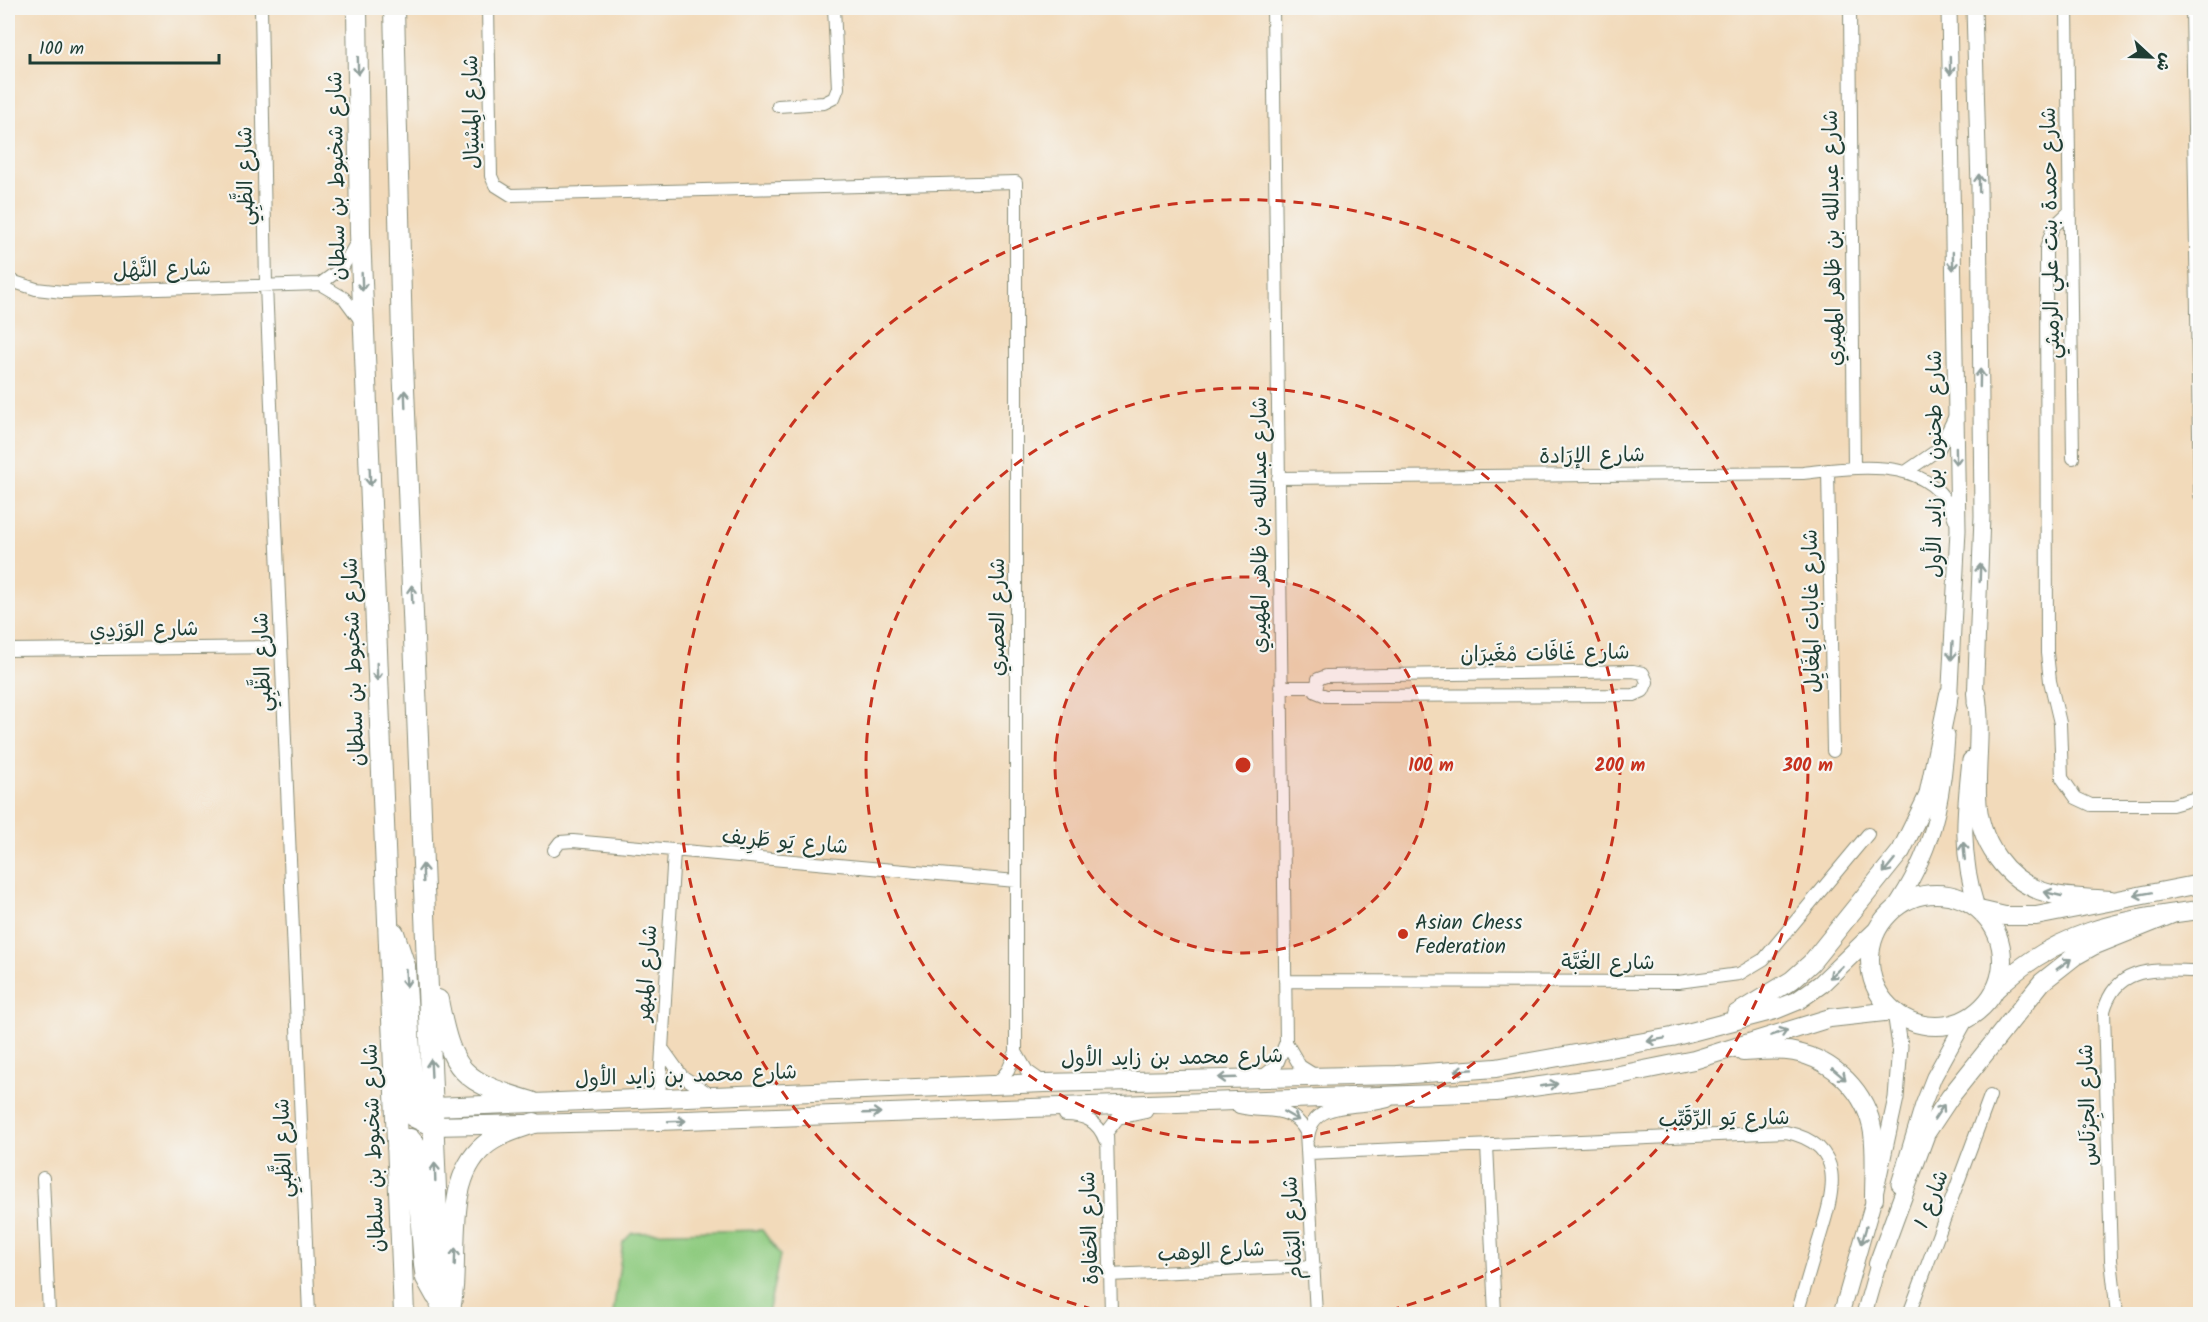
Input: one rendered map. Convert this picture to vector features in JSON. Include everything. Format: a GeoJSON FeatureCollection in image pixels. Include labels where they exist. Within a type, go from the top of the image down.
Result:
{"type":"FeatureCollection","features":[{"type":"Feature","properties":{"kind":"main road","name":"شارع شخبوط بن سلطان"},"geometry":{"type":"LineString","coordinates":[[357,8],[360,233],[404,1314]]}},
{"type":"Feature","properties":{"kind":"main road"},"geometry":{"type":"LineString","coordinates":[[394,8],[402,338],[425,936],[439,1116],[443,1310]]}},
{"type":"Feature","properties":{"kind":"main road"},"geometry":{"type":"LineString","coordinates":[[1976,693],[1980,726],[1979,820],[1990,849],[2010,873],[2036,890],[2066,897],[2111,900]]}},
{"type":"Feature","properties":{"kind":"main road"},"geometry":{"type":"LineString","coordinates":[[1710,1028],[1771,994],[1811,963],[1901,851],[1921,815],[1928,796],[1949,694]]}},
{"type":"Feature","properties":{"kind":"main road"},"geometry":{"type":"LineString","coordinates":[[1978,909],[2005,916],[2036,916],[2200,884]]}},
{"type":"Feature","properties":{"kind":"main road"},"geometry":{"type":"LineString","coordinates":[[1994,991],[2000,975],[2001,957],[1998,940],[1991,924],[1978,909],[1964,900],[1935,894],[1906,901],[1893,910],[1877,930],[1870,954],[1877,991],[1894,1012],[1917,1024],[1948,1025],[1966,1018],[2031,959],[2072,936],[2103,926],[2200,910]]}},
{"type":"Feature","properties":{"kind":"main road"},"geometry":{"type":"LineString","coordinates":[[1878,1264],[1918,1153],[1932,1124],[2035,990],[2058,968],[2075,956],[2175,913]]}},
{"type":"Feature","properties":{"kind":"main road"},"geometry":{"type":"LineString","coordinates":[[388,923],[399,944],[405,966],[414,1117],[397,1142]]}},
{"type":"Feature","properties":{"kind":"main road","name":"شارع محمد بن زايد الأول"},"geometry":{"type":"LineString","coordinates":[[439,1116],[532,1102],[1044,1083],[1397,1075],[1496,1068],[1672,1037],[1775,1010],[1797,1000],[1838,970],[1877,930]]}},
{"type":"Feature","properties":{"kind":"main road"},"geometry":{"type":"LineString","coordinates":[[425,936],[445,1039],[451,1055],[474,1081],[490,1090],[532,1102]]}},
{"type":"Feature","properties":{"kind":"main road","name":"شارع محمد بن زايد الأول"},"geometry":{"type":"LineString","coordinates":[[439,1116],[568,1122],[1496,1092],[1614,1076],[1723,1053],[1830,1018],[1894,1012]]}},
{"type":"Feature","properties":{"kind":"main road"},"geometry":{"type":"LineString","coordinates":[[1723,1053],[1792,1052],[1809,1056],[1839,1073],[1852,1085],[1869,1116],[1873,1132],[1874,1198]]}},
{"type":"Feature","properties":{"kind":"main road"},"geometry":{"type":"LineString","coordinates":[[568,1122],[588,1112],[652,1112],[659,1099]]}},
{"type":"Feature","properties":{"kind":"main road"},"geometry":{"type":"LineString","coordinates":[[414,1117],[439,1116]]}},
{"type":"Feature","properties":{"kind":"main road"},"geometry":{"type":"LineString","coordinates":[[443,1310],[455,1279],[457,1197],[466,1167],[474,1155],[497,1137],[534,1122]]}},
{"type":"Feature","properties":{"kind":"main road"},"geometry":{"type":"LineString","coordinates":[[397,1142],[410,1139],[415,1145],[424,1265],[429,1284],[443,1310]]}},
{"type":"Feature","properties":{"kind":"street","name":"شارع الظَّبِي"},"geometry":{"type":"LineString","coordinates":[[261,8],[266,285],[309,1314]]}},
{"type":"Feature","properties":{"kind":"street","name":"شارع المِسْيَال"},"geometry":{"type":"LineString","coordinates":[[488,8],[491,176],[502,191],[521,196],[1016,182]]}},
{"type":"Feature","properties":{"kind":"street"},"geometry":{"type":"LineString","coordinates":[[778,106],[824,103],[834,99],[838,88],[834,8]]}},
{"type":"Feature","properties":{"kind":"street","name":"شارع عبدالله بن ظاهر المهيري"},"geometry":{"type":"LineString","coordinates":[[1262,1077],[1276,1066],[1286,1042],[1280,687],[1274,8]]}},
{"type":"Feature","properties":{"kind":"street","name":"شارع عبدالله بن ظاهر المهيري"},"geometry":{"type":"LineString","coordinates":[[1850,8],[1854,468]]}},
{"type":"Feature","properties":{"kind":"street","name":"شارع طحنون بن زايد الأول"},"geometry":{"type":"LineString","coordinates":[[1893,910],[1917,873],[1933,833],[1942,790],[1949,694],[1958,530],[1949,8]]}},
{"type":"Feature","properties":{"kind":"street"},"geometry":{"type":"LineString","coordinates":[[1974,8],[1982,516],[1976,693],[1963,836],[1967,873],[1978,909]]}},
{"type":"Feature","properties":{"kind":"street","name":"شارع حمدة بنت علي الرميثي"},"geometry":{"type":"LineString","coordinates":[[2067,8],[2073,458]]}},
{"type":"Feature","properties":{"kind":"street"},"geometry":{"type":"LineString","coordinates":[[2192,8],[2200,495]]}},
{"type":"Feature","properties":{"kind":"street","name":"شارع العصري"},"geometry":{"type":"LineString","coordinates":[[995,1086],[1008,1070],[1016,1052],[1016,182]]}},
{"type":"Feature","properties":{"kind":"street"},"geometry":{"type":"LineString","coordinates":[[2070,211],[2053,227],[2047,241],[2046,256],[2047,654],[2049,681],[2061,730],[2062,778],[2070,793],[2091,805],[2172,805],[2200,797]]}},
{"type":"Feature","properties":{"kind":"street"},"geometry":{"type":"LineString","coordinates":[[320,284],[342,268],[350,257],[360,233]]}},
{"type":"Feature","properties":{"kind":"street","name":"شارع النَّهْل"},"geometry":{"type":"LineString","coordinates":[[8,280],[36,289],[63,292],[320,284]]}},
{"type":"Feature","properties":{"kind":"street"},"geometry":{"type":"LineString","coordinates":[[320,284],[333,289],[353,307],[364,332]]}},
{"type":"Feature","properties":{"kind":"street"},"geometry":{"type":"LineString","coordinates":[[1907,471],[1939,449],[1946,438],[1955,413]]}},
{"type":"Feature","properties":{"kind":"street","name":"شارع الإرَادة"},"geometry":{"type":"LineString","coordinates":[[1278,478],[1854,468],[1907,471],[1918,475],[1937,488],[1950,507],[1958,530]]}},
{"type":"Feature","properties":{"kind":"street","name":"شارع غابات المِغَايِل"},"geometry":{"type":"LineString","coordinates":[[1828,470],[1833,751]]}},
{"type":"Feature","properties":{"kind":"street","name":"شارع الوَرْدِي"},"geometry":{"type":"LineString","coordinates":[[8,650],[280,647]]}},
{"type":"Feature","properties":{"kind":"street","name":"شارع غَافَات مْغَيرَان"},"geometry":{"type":"LineString","coordinates":[[1633,670],[1643,673],[1647,682],[1639,694],[1622,695],[1326,696],[1316,692],[1315,687],[1318,679],[1326,675],[1633,670]]}},
{"type":"Feature","properties":{"kind":"street","name":"شارع غَافَات مْغَيرَان"},"geometry":{"type":"LineString","coordinates":[[1280,687],[1315,687]]}},
{"type":"Feature","properties":{"kind":"street","name":"شارع الغُبَّة"},"geometry":{"type":"LineString","coordinates":[[1285,981],[1678,982],[1725,977],[1752,967],[1775,949],[1868,834]]}},
{"type":"Feature","properties":{"kind":"street","name":"شارع يَو طَرِيف"},"geometry":{"type":"LineString","coordinates":[[554,850],[560,842],[566,840],[1016,881]]}},
{"type":"Feature","properties":{"kind":"street","name":"شارع المبهر"},"geometry":{"type":"LineString","coordinates":[[659,1099],[674,850]]}},
{"type":"Feature","properties":{"kind":"street","name":"شارع الجِرْنَاس"},"geometry":{"type":"LineString","coordinates":[[2116,1314],[2111,1260],[2104,1011],[2112,990],[2130,975],[2141,972],[2200,971]]}},
{"type":"Feature","properties":{"kind":"street"},"geometry":{"type":"LineString","coordinates":[[1841,1314],[1874,1198],[1900,1072],[1894,1012]]}},
{"type":"Feature","properties":{"kind":"street"},"geometry":{"type":"LineString","coordinates":[[1864,1314],[1923,1105],[1934,1077],[1966,1018]]}},
{"type":"Feature","properties":{"kind":"street"},"geometry":{"type":"LineString","coordinates":[[1286,1042],[1300,1066],[1316,1076]]}},
{"type":"Feature","properties":{"kind":"street"},"geometry":{"type":"LineString","coordinates":[[661,1047],[682,1076],[712,1095]]}},
{"type":"Feature","properties":{"kind":"street"},"geometry":{"type":"LineString","coordinates":[[1016,1052],[1027,1071],[1044,1083]]}},
{"type":"Feature","properties":{"kind":"street","name":"شارع اليَمَام"},"geometry":{"type":"LineString","coordinates":[[1316,1314],[1308,1140],[1311,1124],[1322,1112],[1375,1105],[1399,1096]]}},
{"type":"Feature","properties":{"kind":"street","name":"شارع 1"},"geometry":{"type":"LineString","coordinates":[[1909,1314],[1990,1096]]}},
{"type":"Feature","properties":{"kind":"street","name":"شارع اليَمَام"},"geometry":{"type":"LineString","coordinates":[[1220,1100],[1243,1108],[1287,1112],[1302,1124],[1308,1140]]}},
{"type":"Feature","properties":{"kind":"street","name":"شارع الحَفاوة"},"geometry":{"type":"LineString","coordinates":[[1111,1314],[1107,1132],[1118,1118],[1157,1111],[1178,1102]]}},
{"type":"Feature","properties":{"kind":"street","name":"شارع الحَفاوة"},"geometry":{"type":"LineString","coordinates":[[1013,1108],[1035,1114],[1079,1115],[1097,1125],[1106,1140]]}},
{"type":"Feature","properties":{"kind":"street","name":"شارع يَو الرِّقَيِّب"},"geometry":{"type":"LineString","coordinates":[[1309,1154],[1786,1132],[1811,1142],[1829,1162],[1833,1190],[1797,1314]]}},
{"type":"Feature","properties":{"kind":"street"},"geometry":{"type":"LineString","coordinates":[[1487,1145],[1495,1314]]}},
{"type":"Feature","properties":{"kind":"street"},"geometry":{"type":"LineString","coordinates":[[43,1178],[49,1314]]}},
{"type":"Feature","properties":{"kind":"street","name":"شارع الوهب"},"geometry":{"type":"LineString","coordinates":[[1109,1275],[1314,1266]]}},
{"type":"Feature","properties":{"kind":"green space"},"geometry":{"type":"Polygon","coordinates":[[[762,1230],[780,1255],[768,1314],[613,1314],[623,1242],[632,1233],[762,1230]]]}},
{"type":"Feature","properties":{"kind":"place","name":"Asian Chess Federation"},"geometry":{"type":"Point","coordinates":[1403,934]}}]}
